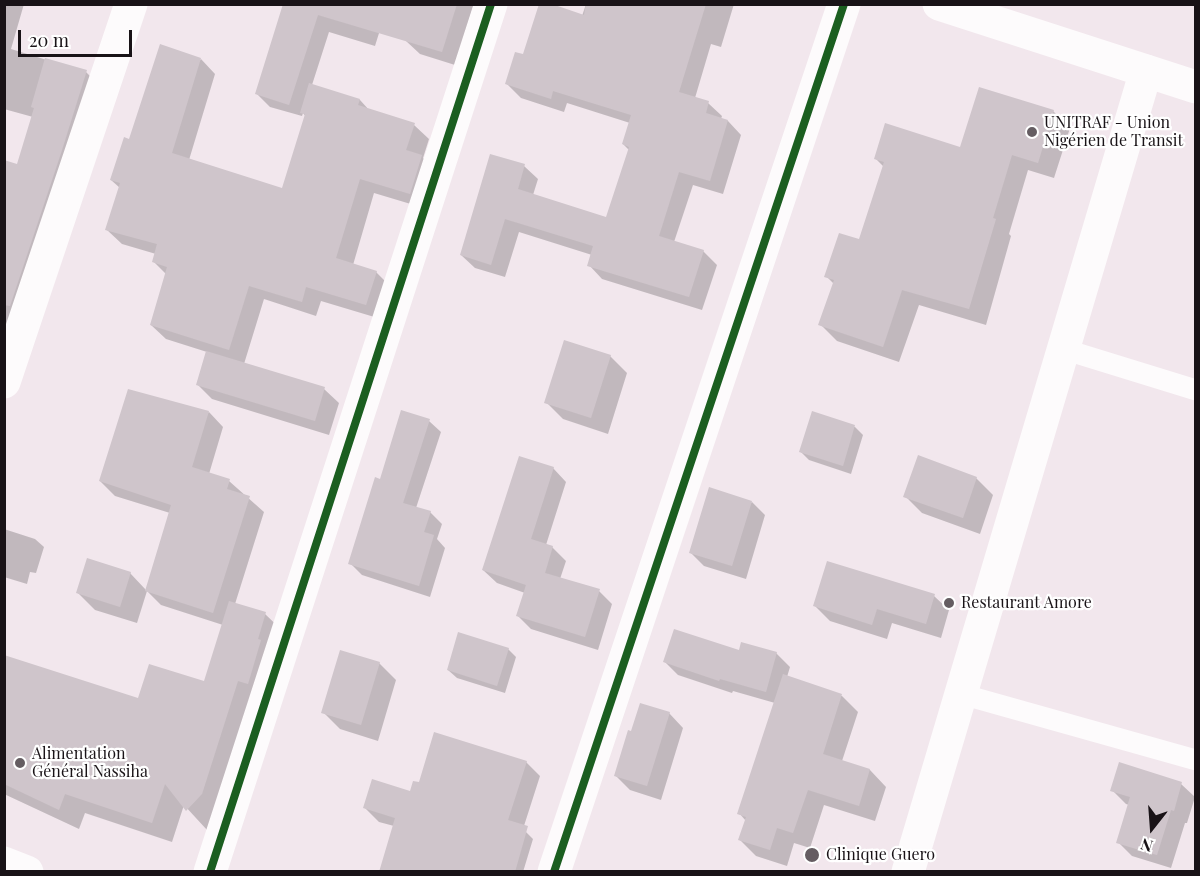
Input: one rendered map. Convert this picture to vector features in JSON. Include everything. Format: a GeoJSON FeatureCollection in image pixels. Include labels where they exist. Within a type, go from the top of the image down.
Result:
{"type":"FeatureCollection","features":[{"type":"Feature","properties":{"kind":"street"},"geometry":{"type":"LineString","coordinates":[[4,382],[131,4]]}},
{"type":"Feature","properties":{"kind":"street"},"geometry":{"type":"LineString","coordinates":[[210,872],[491,4]]}},
{"type":"Feature","properties":{"kind":"street"},"geometry":{"type":"LineString","coordinates":[[554,872],[844,4]]}},
{"type":"Feature","properties":{"kind":"street"},"geometry":{"type":"LineString","coordinates":[[939,4],[1196,87]]}},
{"type":"Feature","properties":{"kind":"street"},"geometry":{"type":"LineString","coordinates":[[908,872],[1146,71]]}},
{"type":"Feature","properties":{"kind":"street"},"geometry":{"type":"LineString","coordinates":[[4,862],[27,872]]}},
{"type":"Feature","properties":{"kind":"lane"},"geometry":{"type":"LineString","coordinates":[[1063,349],[1196,390]]}},
{"type":"Feature","properties":{"kind":"lane"},"geometry":{"type":"LineString","coordinates":[[961,694],[1196,760]]}},
{"type":"Feature","properties":{"kind":"building"},"geometry":{"type":"Polygon","coordinates":[[[283,4],[457,4],[442,52],[318,15],[289,105],[255,94],[283,4]]]}},
{"type":"Feature","properties":{"kind":"building"},"geometry":{"type":"Polygon","coordinates":[[[539,4],[552,4],[584,15],[586,4],[706,4],[679,92],[709,101],[706,113],[728,120],[710,181],[679,172],[659,236],[704,250],[689,297],[587,266],[593,246],[505,219],[491,265],[460,255],[490,154],[525,164],[518,189],[606,217],[629,147],[622,144],[631,115],[553,91],[551,99],[505,84],[515,52],[523,54],[539,4]]]}},
{"type":"Feature","properties":{"kind":"building"},"geometry":{"type":"Polygon","coordinates":[[[160,44],[201,58],[172,153],[282,188],[305,114],[300,113],[309,83],[360,99],[358,105],[415,123],[406,150],[422,155],[410,194],[360,179],[336,258],[377,271],[366,305],[306,287],[302,302],[249,286],[229,350],[150,325],[167,267],[152,262],[157,244],[105,230],[120,183],[110,180],[124,137],[129,139],[160,44]]]}},
{"type":"Feature","properties":{"kind":"building"},"geometry":{"type":"Polygon","coordinates":[[[45,58],[87,70],[10,306],[4,305],[4,160],[17,164],[34,108],[31,107],[45,58]]]}},
{"type":"Feature","properties":{"kind":"building"},"geometry":{"type":"Polygon","coordinates":[[[979,87],[1054,110],[1038,163],[1012,155],[993,218],[996,219],[969,309],[902,290],[883,347],[818,325],[834,280],[824,277],[839,233],[859,239],[884,162],[874,159],[885,123],[960,147],[979,87]]]}},
{"type":"Feature","properties":{"kind":"building"},"geometry":{"type":"Polygon","coordinates":[[[564,340],[611,355],[591,418],[544,403],[564,340]]]}},
{"type":"Feature","properties":{"kind":"building"},"geometry":{"type":"Polygon","coordinates":[[[206,351],[325,387],[315,421],[196,385],[206,351]]]}},
{"type":"Feature","properties":{"kind":"building"},"geometry":{"type":"Polygon","coordinates":[[[128,389],[209,411],[192,467],[230,479],[227,489],[250,496],[213,613],[145,591],[171,505],[99,481],[128,389]]]}},
{"type":"Feature","properties":{"kind":"building"},"geometry":{"type":"Polygon","coordinates":[[[401,410],[430,419],[403,503],[431,511],[424,532],[434,535],[419,586],[348,564],[375,477],[380,479],[401,410]]]}},
{"type":"Feature","properties":{"kind":"building"},"geometry":{"type":"Polygon","coordinates":[[[812,411],[855,425],[843,466],[799,452],[812,411]]]}},
{"type":"Feature","properties":{"kind":"building"},"geometry":{"type":"Polygon","coordinates":[[[918,455],[977,477],[963,518],[903,497],[918,455]]]}},
{"type":"Feature","properties":{"kind":"building"},"geometry":{"type":"Polygon","coordinates":[[[519,456],[554,467],[531,539],[553,546],[545,573],[600,589],[585,637],[516,616],[526,585],[482,570],[519,456]]]}},
{"type":"Feature","properties":{"kind":"building"},"geometry":{"type":"Polygon","coordinates":[[[709,487],[752,501],[732,566],[689,553],[709,487]]]}},
{"type":"Feature","properties":{"kind":"building"},"geometry":{"type":"Polygon","coordinates":[[[87,558],[131,572],[120,607],[76,593],[87,558]]]}},
{"type":"Feature","properties":{"kind":"building"},"geometry":{"type":"Polygon","coordinates":[[[827,561],[935,594],[926,624],[877,609],[872,625],[813,606],[827,561]]]}},
{"type":"Feature","properties":{"kind":"building"},"geometry":{"type":"Polygon","coordinates":[[[229,601],[266,612],[258,639],[261,640],[248,684],[238,681],[202,794],[186,811],[165,784],[152,823],[65,794],[59,810],[4,784],[4,655],[138,698],[149,664],[204,681],[229,601]]]}},
{"type":"Feature","properties":{"kind":"building"},"geometry":{"type":"Polygon","coordinates":[[[674,629],[739,650],[741,642],[777,652],[766,692],[720,679],[719,681],[663,662],[674,629]]]}},
{"type":"Feature","properties":{"kind":"building"},"geometry":{"type":"Polygon","coordinates":[[[458,632],[509,648],[497,686],[447,670],[458,632]]]}},
{"type":"Feature","properties":{"kind":"building"},"geometry":{"type":"Polygon","coordinates":[[[340,650],[380,662],[361,725],[321,713],[340,650]]]}},
{"type":"Feature","properties":{"kind":"building"},"geometry":{"type":"Polygon","coordinates":[[[783,674],[842,694],[823,754],[870,769],[859,806],[808,790],[793,833],[777,828],[770,850],[738,840],[746,817],[737,814],[783,674]]]}},
{"type":"Feature","properties":{"kind":"building"},"geometry":{"type":"Polygon","coordinates":[[[640,703],[670,712],[647,786],[614,776],[628,730],[631,731],[640,703]]]}},
{"type":"Feature","properties":{"kind":"building"},"geometry":{"type":"Polygon","coordinates":[[[434,732],[527,761],[508,820],[528,826],[515,872],[379,872],[395,818],[363,808],[372,779],[410,791],[413,781],[419,782],[434,732]]]}},
{"type":"Feature","properties":{"kind":"building"},"geometry":{"type":"Polygon","coordinates":[[[1119,762],[1182,782],[1174,811],[1171,810],[1157,855],[1116,843],[1130,797],[1110,791],[1119,762]]]}},
{"type":"Feature","properties":{"kind":"cycle path"},"geometry":{"type":"LineString","coordinates":[[210,872],[491,4]]}},
{"type":"Feature","properties":{"kind":"cycle path"},"geometry":{"type":"LineString","coordinates":[[554,872],[844,4]]}},
{"type":"Feature","properties":{"kind":"place","name":"UNITRAF - Union Nigérien de Transit"},"geometry":{"type":"Point","coordinates":[1032,132]}},
{"type":"Feature","properties":{"kind":"place","name":"Restaurant Amore"},"geometry":{"type":"Point","coordinates":[949,603]}},
{"type":"Feature","properties":{"kind":"place","name":"Alimentation Général Nassiha"},"geometry":{"type":"Point","coordinates":[20,763]}},
{"type":"Feature","properties":{"kind":"place","name":"Clinique Guero"},"geometry":{"type":"Point","coordinates":[812,855]}}]}
